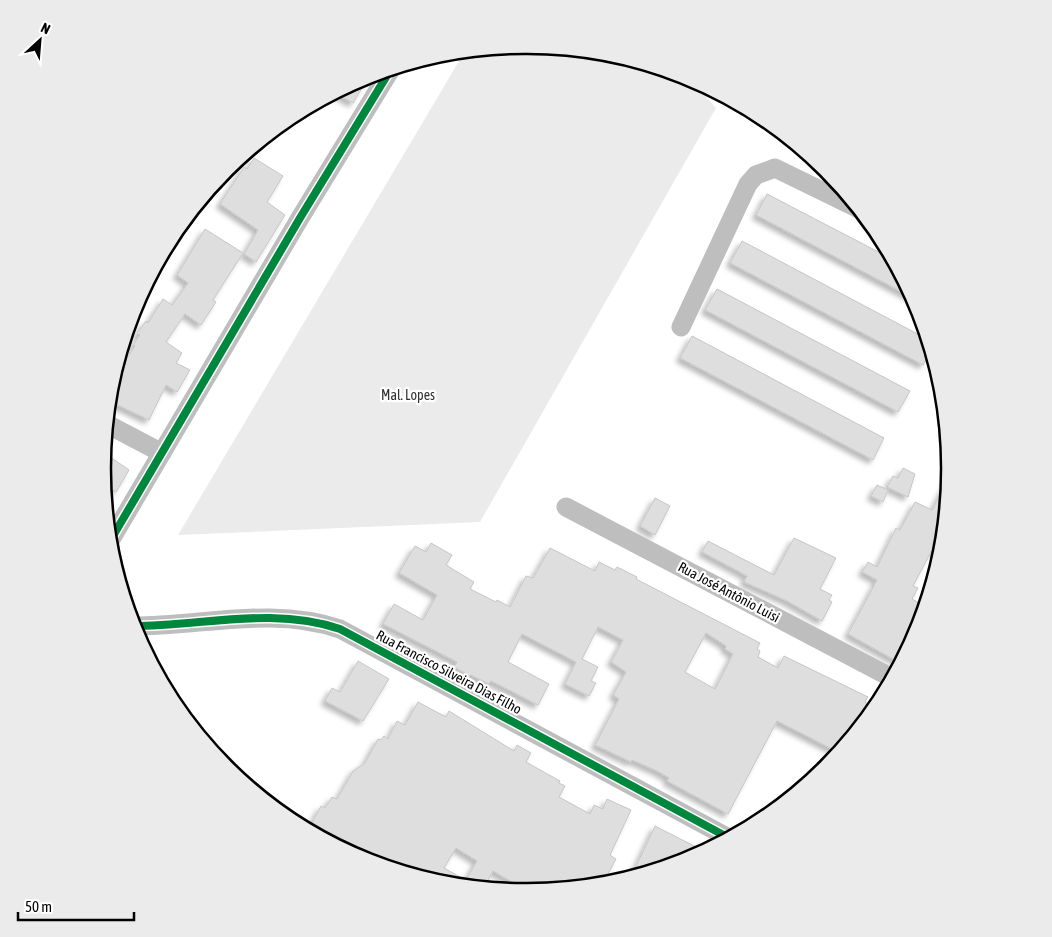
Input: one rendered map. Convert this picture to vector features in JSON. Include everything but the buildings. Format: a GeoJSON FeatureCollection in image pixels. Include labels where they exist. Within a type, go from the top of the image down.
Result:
{"type":"FeatureCollection","features":[{"type":"Feature","properties":{"kind":"street"},"geometry":{"type":"LineString","coordinates":[[116,531],[305,210],[385,79]]}},
{"type":"Feature","properties":{"kind":"street"},"geometry":{"type":"LineString","coordinates":[[681,327],[748,184],[756,175],[775,168],[843,201]]}},
{"type":"Feature","properties":{"kind":"street"},"geometry":{"type":"LineString","coordinates":[[114,427],[162,453]]}},
{"type":"Feature","properties":{"kind":"street","name":"Rua José Antônio Luisi"},"geometry":{"type":"LineString","coordinates":[[566,507],[886,675]]}},
{"type":"Feature","properties":{"kind":"street","name":"Rua Francisco Silveira Dias Filho"},"geometry":{"type":"LineString","coordinates":[[144,630],[274,618],[307,620],[340,630],[361,639],[721,834]]}},
{"type":"Feature","properties":{"kind":"green space","name":"Mal. Lopes"},"geometry":{"type":"Polygon","coordinates":[[[526,54],[580,57],[607,62],[633,68],[685,85],[704,94],[716,108],[480,522],[178,535],[460,59],[526,54]]]}},
{"type":"Feature","properties":{"kind":"cycle path"},"geometry":{"type":"LineString","coordinates":[[116,531],[300,218],[385,79]]}},
{"type":"Feature","properties":{"kind":"cycle path"},"geometry":{"type":"LineString","coordinates":[[142,626],[263,618],[315,622],[340,629],[721,834]]}}]}
